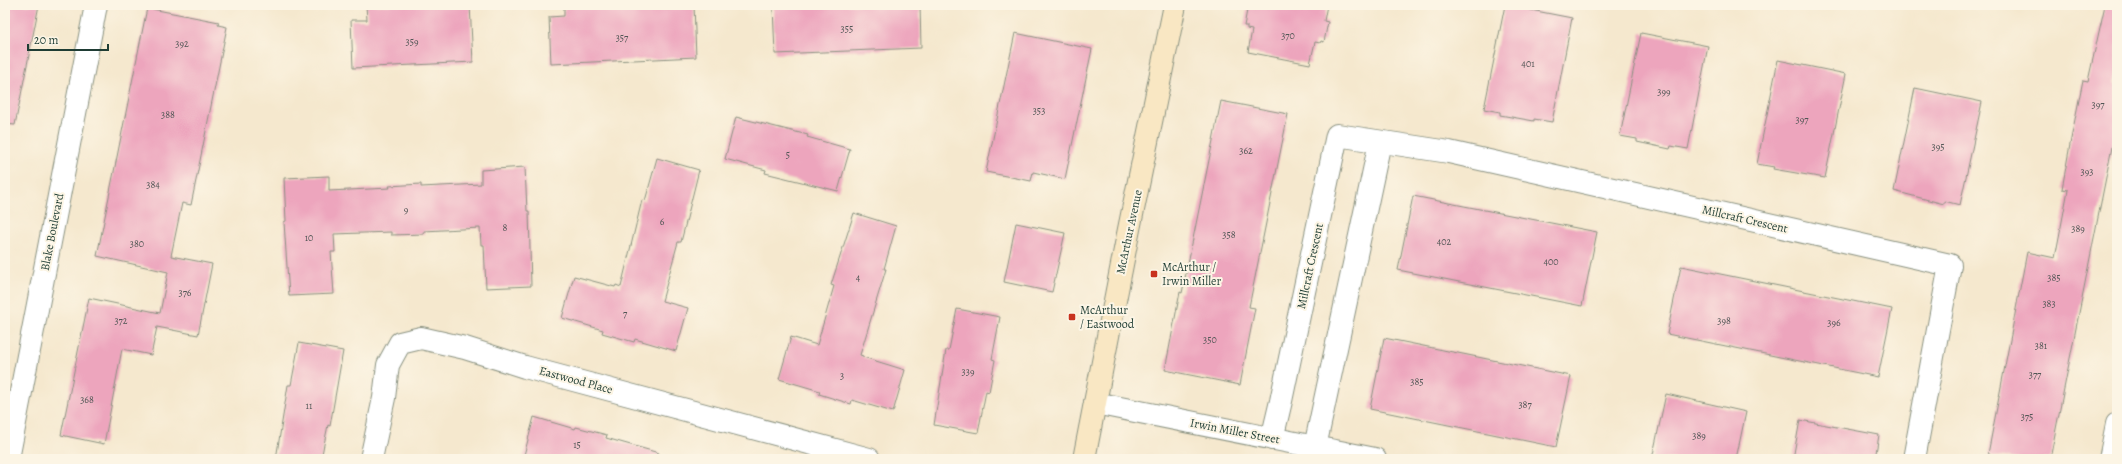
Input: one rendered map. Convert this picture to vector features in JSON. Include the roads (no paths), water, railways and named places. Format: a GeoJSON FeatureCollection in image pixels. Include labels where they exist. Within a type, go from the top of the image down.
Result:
{"type":"FeatureCollection","features":[{"type":"Feature","properties":{"kind":"main road","name":"McArthur Avenue"},"geometry":{"type":"LineString","coordinates":[[1084,459],[1175,5]]}},
{"type":"Feature","properties":{"kind":"street","name":"Blake Boulevard"},"geometry":{"type":"LineString","coordinates":[[8,459],[96,5]]}},
{"type":"Feature","properties":{"kind":"street","name":"Millcraft Crescent"},"geometry":{"type":"LineString","coordinates":[[1272,439],[1283,394],[1337,135],[1449,152],[1950,265],[1914,459]]}},
{"type":"Feature","properties":{"kind":"street"},"geometry":{"type":"LineString","coordinates":[[1314,447],[1380,142]]}},
{"type":"Feature","properties":{"kind":"street","name":"Eastwood Place"},"geometry":{"type":"LineString","coordinates":[[371,459],[384,398],[388,365],[400,343],[421,338],[465,348],[533,369],[869,459]]}},
{"type":"Feature","properties":{"kind":"street","name":"Irwin Miller Street"},"geometry":{"type":"LineString","coordinates":[[1095,403],[1375,459]]}},
{"type":"Feature","properties":{"kind":"street"},"geometry":{"type":"LineString","coordinates":[[2110,459],[2117,424]]}},
{"type":"Feature","properties":{"kind":"place","name":"McArthur / Irwin Miller"},"geometry":{"type":"Point","coordinates":[1154,274]}},
{"type":"Feature","properties":{"kind":"place","name":"McArthur / Eastwood"},"geometry":{"type":"Point","coordinates":[1072,317]}}]}
